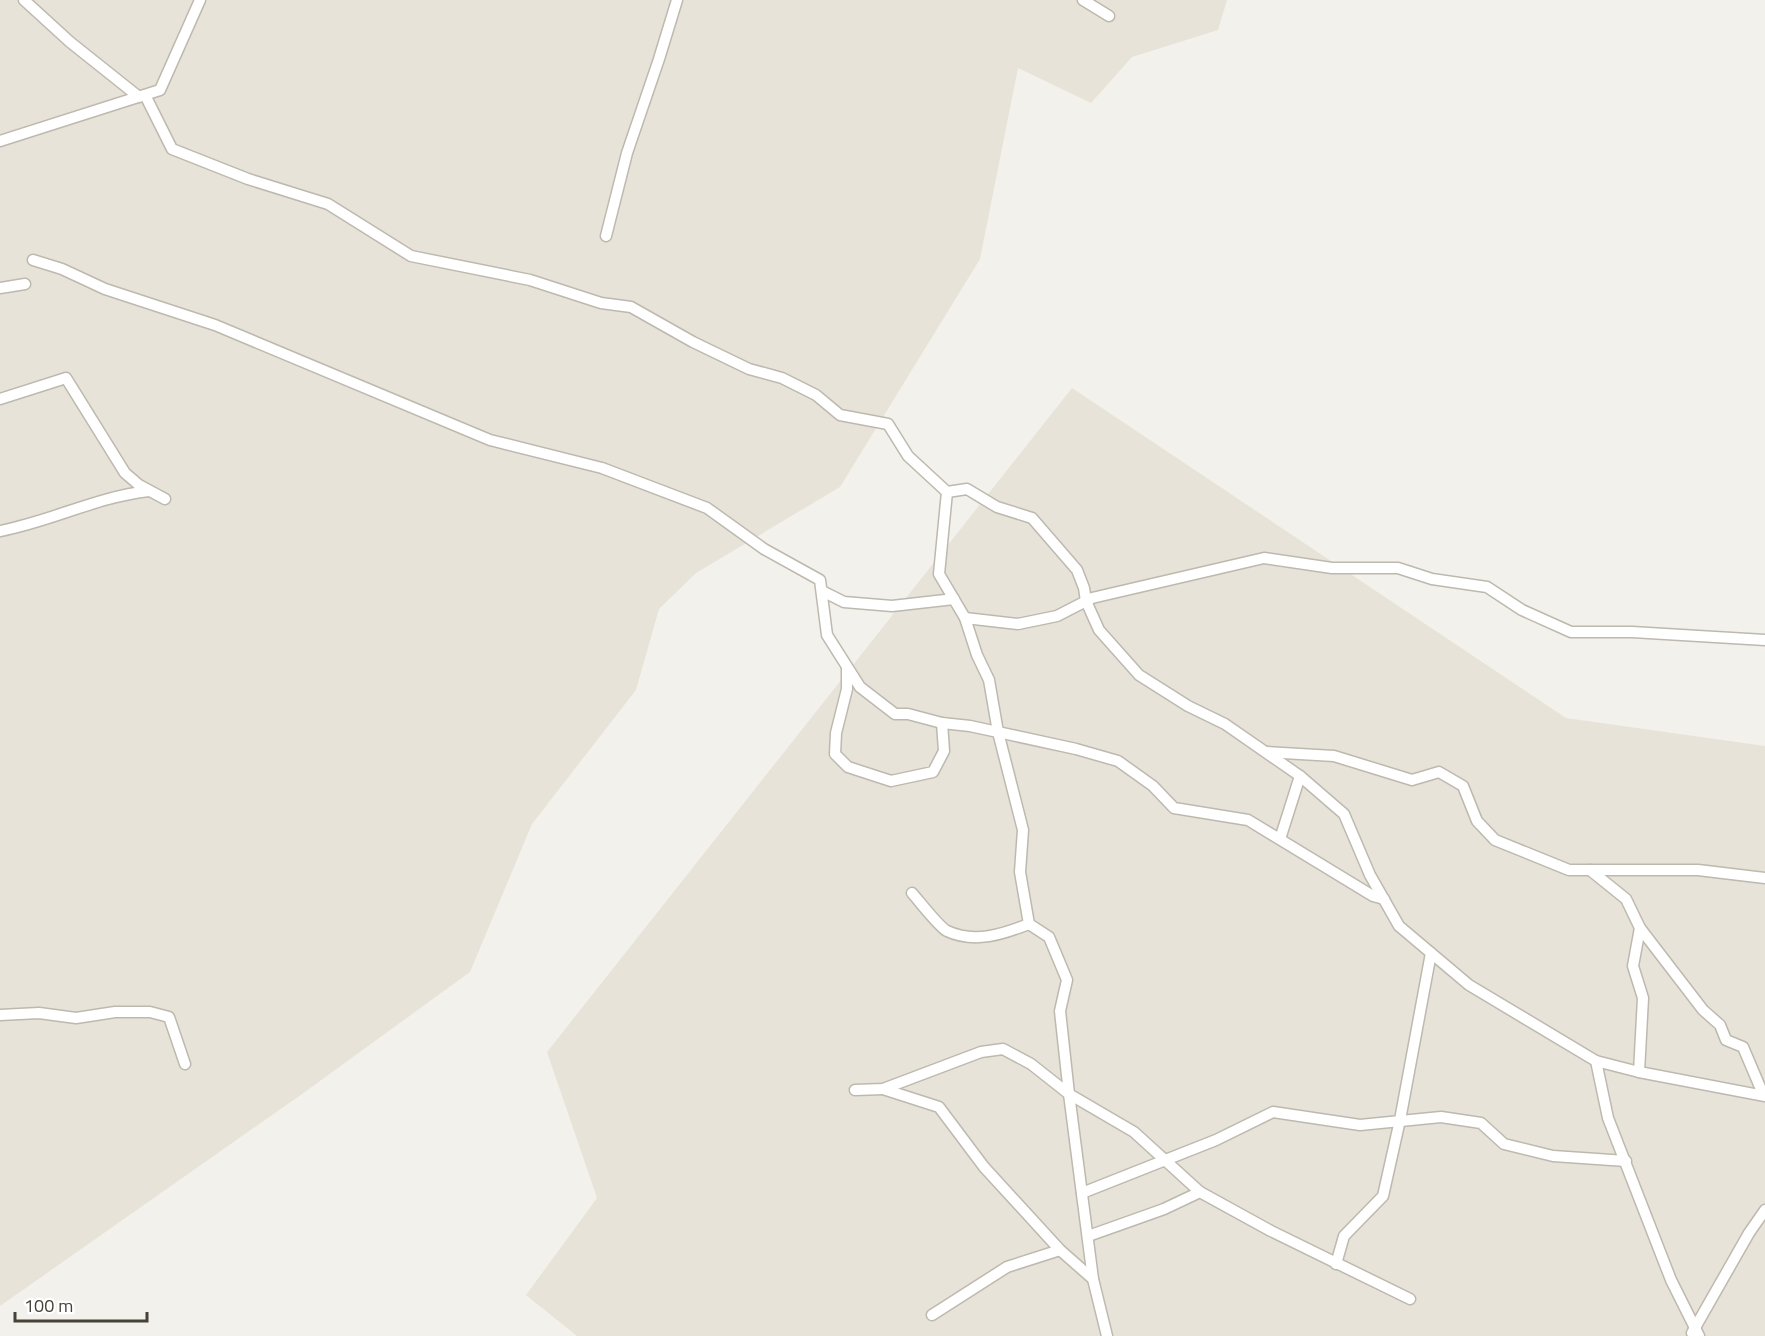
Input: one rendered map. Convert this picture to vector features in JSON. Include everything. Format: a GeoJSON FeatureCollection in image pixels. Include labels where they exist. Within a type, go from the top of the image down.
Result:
{"type":"FeatureCollection","features":[{"type":"Feature","properties":{"kind":"street"},"geometry":{"type":"LineString","coordinates":[[24,0],[70,42],[142,96],[172,149],[248,179],[328,204],[411,256],[530,280],[601,303],[631,307],[693,342],[749,369],[782,378],[816,394],[840,416],[888,424],[908,456],[947,492]]}},
{"type":"Feature","properties":{"kind":"street"},"geometry":{"type":"LineString","coordinates":[[0,141],[160,90],[200,0]]}},
{"type":"Feature","properties":{"kind":"street"},"geometry":{"type":"LineString","coordinates":[[606,236],[627,153],[677,0]]}},
{"type":"Feature","properties":{"kind":"street"},"geometry":{"type":"LineString","coordinates":[[1083,0],[1109,16]]}},
{"type":"Feature","properties":{"kind":"street"},"geometry":{"type":"LineString","coordinates":[[33,260],[105,289],[215,326],[490,440],[602,468],[707,508],[764,549],[819,580],[827,635],[860,687],[895,714],[908,714],[942,723],[970,726],[1076,749],[1118,761],[1153,786],[1174,808],[1248,820],[1373,896],[1384,899]]}},
{"type":"Feature","properties":{"kind":"street"},"geometry":{"type":"LineString","coordinates":[[0,288],[25,284]]}},
{"type":"Feature","properties":{"kind":"street"},"geometry":{"type":"LineString","coordinates":[[0,399],[66,378],[125,473],[149,491],[165,499]]}},
{"type":"Feature","properties":{"kind":"street"},"geometry":{"type":"LineString","coordinates":[[947,492],[967,489],[997,507],[1032,518],[1077,570],[1086,601],[1100,630],[1139,675],[1188,706],[1225,724],[1300,776],[1344,813],[1370,875],[1400,926],[1469,985],[1596,1061],[1639,1072],[1764,1095]]}},
{"type":"Feature","properties":{"kind":"street"},"geometry":{"type":"LineString","coordinates":[[0,531],[53,517],[108,498],[149,491]]}},
{"type":"Feature","properties":{"kind":"street"},"geometry":{"type":"LineString","coordinates":[[947,492],[939,574],[965,618],[977,655],[989,680],[998,732],[1023,830],[1020,872],[1029,924],[1049,937],[1067,980],[1060,1011],[1069,1094],[1093,1279],[1107,1336]]}},
{"type":"Feature","properties":{"kind":"street"},"geometry":{"type":"LineString","coordinates":[[965,618],[1018,624],[1057,616],[1086,601],[1264,558],[1332,568],[1398,568],[1432,579],[1487,587],[1522,610],[1571,633],[1632,632],[1765,640]]}},
{"type":"Feature","properties":{"kind":"street"},"geometry":{"type":"LineString","coordinates":[[822,591],[844,602],[892,606],[954,599]]}},
{"type":"Feature","properties":{"kind":"street"},"geometry":{"type":"LineString","coordinates":[[847,665],[847,689],[836,733],[835,754],[848,767],[891,781],[933,772],[944,751],[942,723]]}},
{"type":"Feature","properties":{"kind":"street"},"geometry":{"type":"LineString","coordinates":[[1265,752],[1334,756],[1412,780],[1439,772],[1463,786],[1477,821],[1495,840],[1569,870],[1698,870],[1765,878]]}},
{"type":"Feature","properties":{"kind":"street"},"geometry":{"type":"LineString","coordinates":[[1280,839],[1300,776]]}},
{"type":"Feature","properties":{"kind":"street"},"geometry":{"type":"LineString","coordinates":[[1590,870],[1626,899],[1640,928],[1703,1010],[1720,1025],[1726,1040],[1743,1047],[1764,1095]]}},
{"type":"Feature","properties":{"kind":"street"},"geometry":{"type":"LineString","coordinates":[[912,893],[946,931],[970,937],[996,937],[1029,924]]}},
{"type":"Feature","properties":{"kind":"street"},"geometry":{"type":"LineString","coordinates":[[1639,1072],[1643,998],[1633,966],[1640,928]]}},
{"type":"Feature","properties":{"kind":"street"},"geometry":{"type":"LineString","coordinates":[[1336,1264],[1344,1236],[1383,1196],[1400,1120],[1431,952]]}},
{"type":"Feature","properties":{"kind":"street"},"geometry":{"type":"LineString","coordinates":[[0,1015],[39,1013],[76,1018],[115,1012],[150,1012],[169,1017],[185,1064]]}},
{"type":"Feature","properties":{"kind":"street"},"geometry":{"type":"LineString","coordinates":[[855,1090],[883,1089],[981,1052],[1003,1049],[1031,1064],[1069,1094],[1134,1132],[1200,1192],[1336,1264],[1410,1299]]}},
{"type":"Feature","properties":{"kind":"street"},"geometry":{"type":"LineString","coordinates":[[1596,1061],[1608,1118],[1694,1334]]}},
{"type":"Feature","properties":{"kind":"street"},"geometry":{"type":"LineString","coordinates":[[883,1089],[939,1107],[984,1167],[1060,1250],[1093,1279]]}},
{"type":"Feature","properties":{"kind":"street"},"geometry":{"type":"LineString","coordinates":[[1082,1193],[1216,1140],[1273,1112],[1360,1125],[1441,1117],[1481,1123],[1504,1144],[1553,1156],[1626,1161]]}},
{"type":"Feature","properties":{"kind":"street"},"geometry":{"type":"LineString","coordinates":[[1088,1236],[1164,1209],[1200,1192]]}},
{"type":"Feature","properties":{"kind":"street"},"geometry":{"type":"LineString","coordinates":[[1694,1334],[1749,1233],[1765,1210]]}},
{"type":"Feature","properties":{"kind":"street"},"geometry":{"type":"LineString","coordinates":[[932,1315],[1007,1267],[1060,1250]]}},
{"type":"Feature","properties":{"kind":"shaded area"},"geometry":{"type":"Polygon","coordinates":[[[0,0],[1227,0],[1218,30],[1132,57],[1091,103],[1018,68],[980,259],[840,487],[696,573],[659,609],[636,690],[532,824],[470,972],[302,1094],[0,1306],[0,0]]]}},
{"type":"Feature","properties":{"kind":"shaded area"},"geometry":{"type":"Polygon","coordinates":[[[1072,388],[1566,718],[1765,746],[1765,1336],[577,1336],[526,1295],[597,1198],[547,1052],[1072,388]]]}}]}
